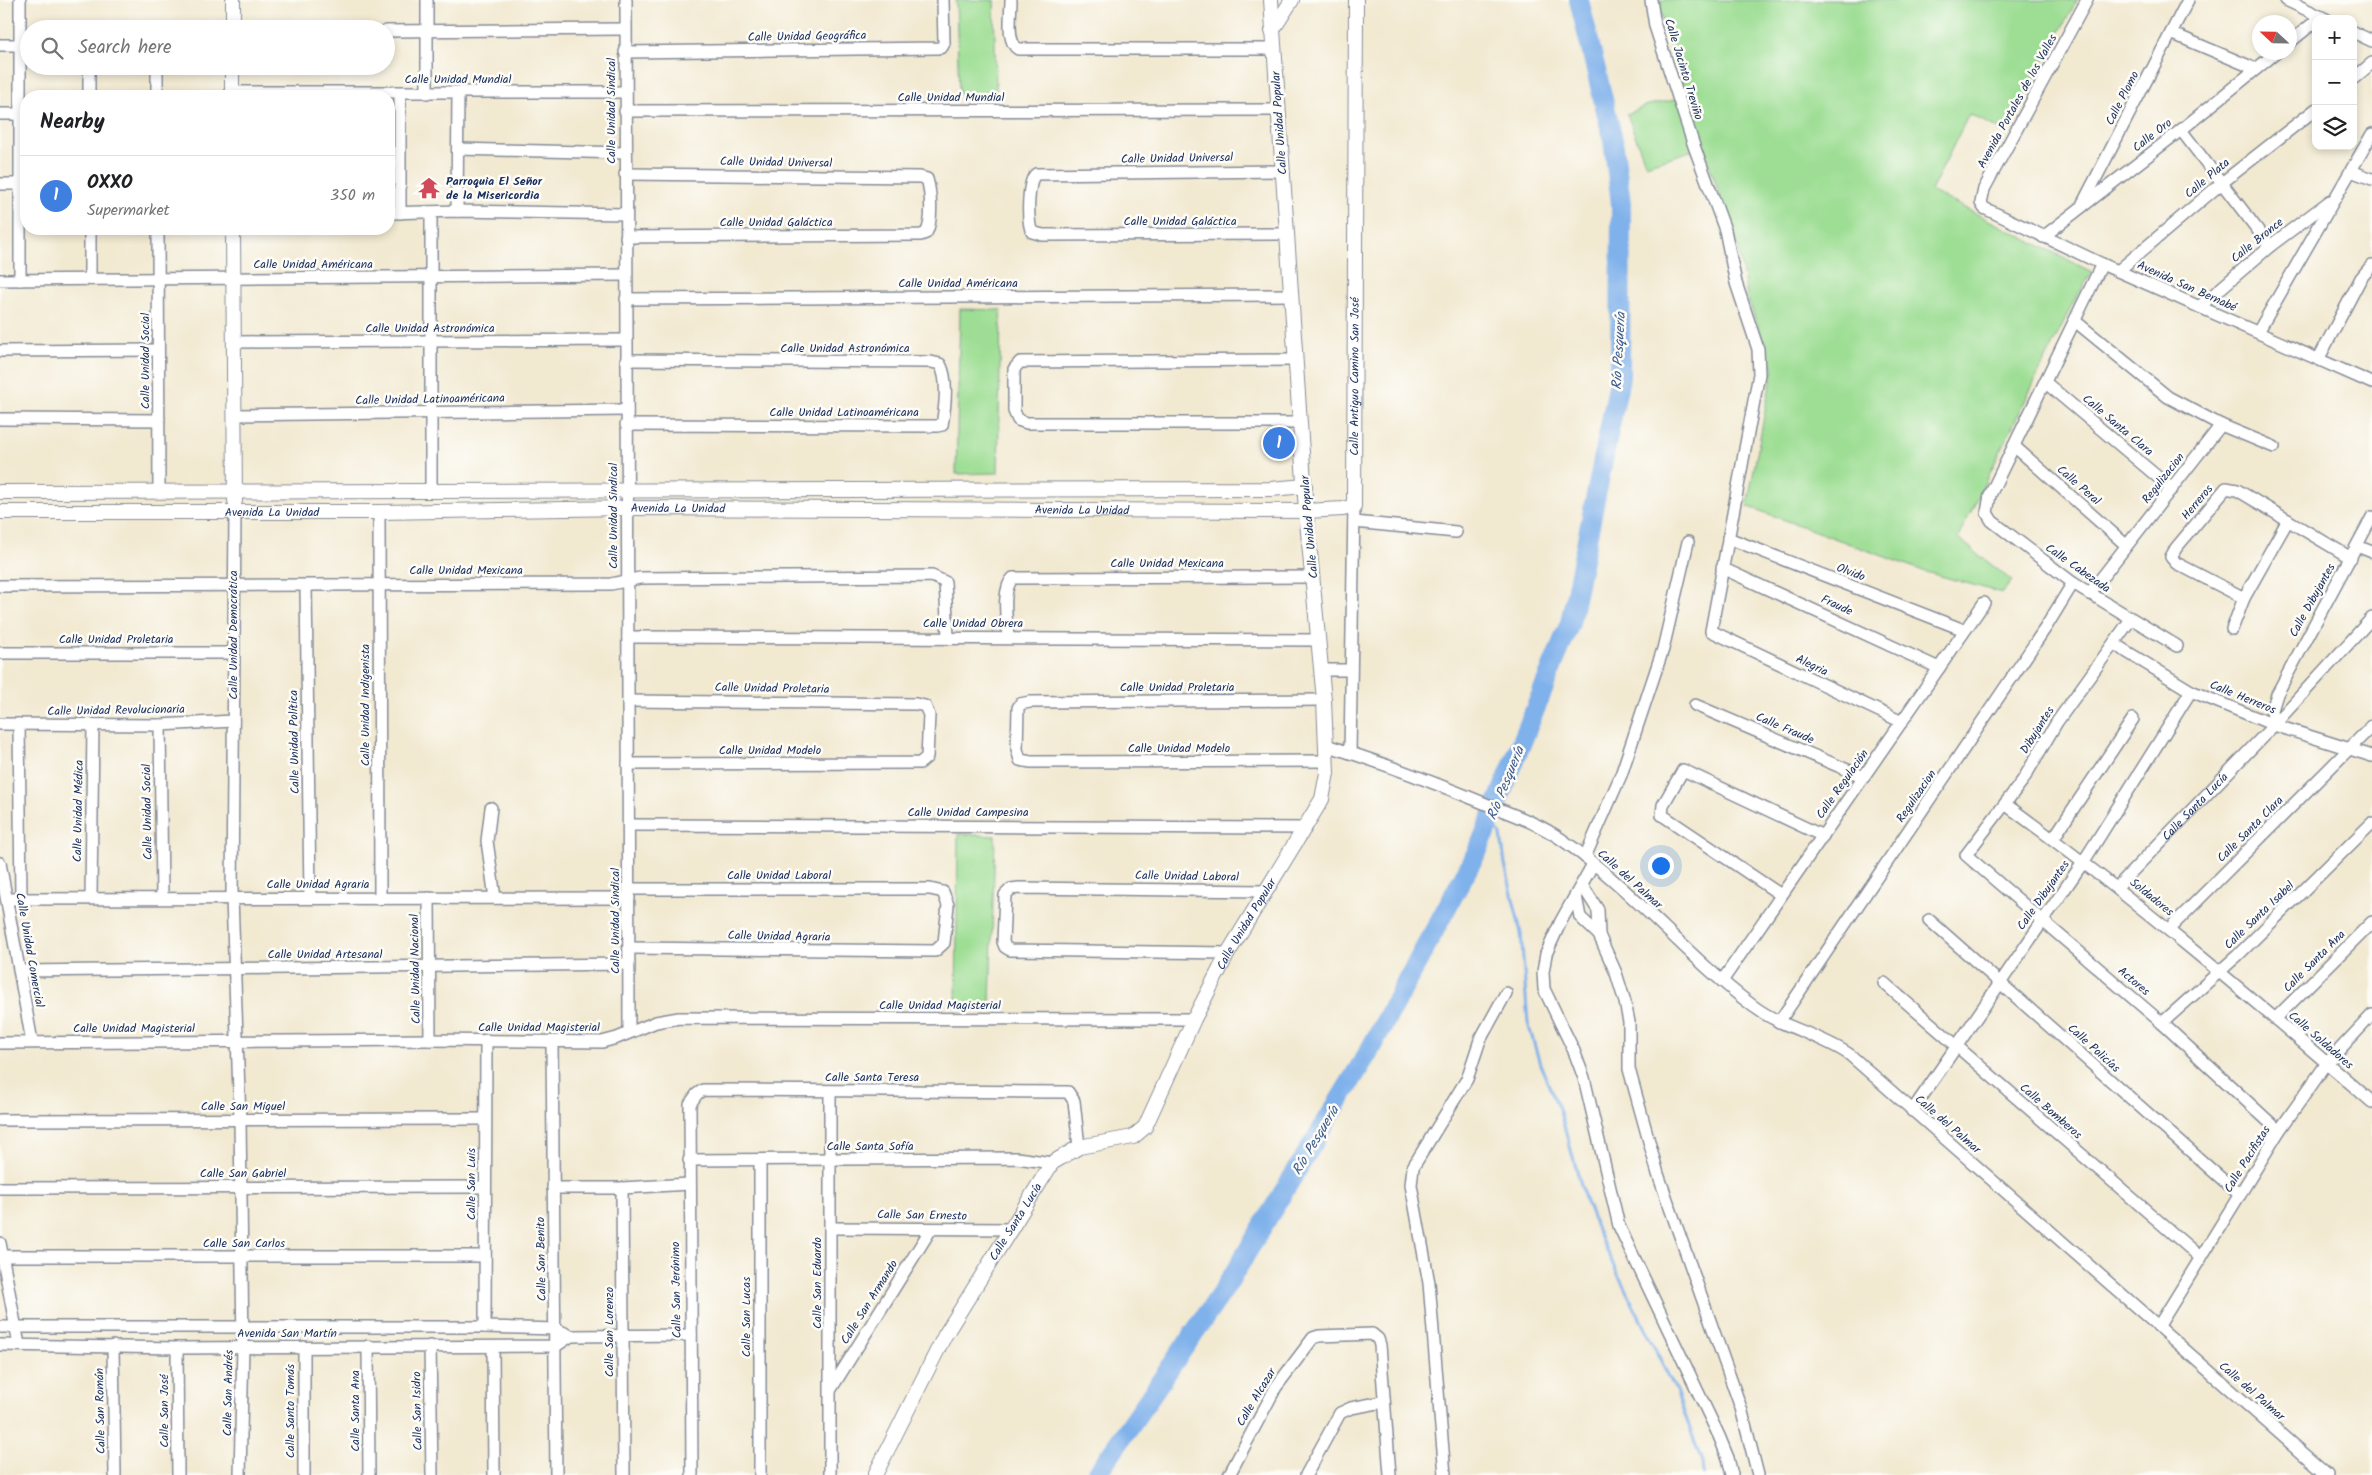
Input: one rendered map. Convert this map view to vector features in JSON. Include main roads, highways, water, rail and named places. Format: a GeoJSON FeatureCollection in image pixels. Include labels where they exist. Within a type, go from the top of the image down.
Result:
{"type":"FeatureCollection","features":[{"type":"Feature","properties":{"kind":"waterway","name":"Río Pesquería"},"geometry":{"type":"LineString","coordinates":[[1096,1475],[1225,1288],[1368,1053],[1479,848],[1570,623],[1620,377],[1621,204],[1613,140],[1579,0]]}},
{"type":"Feature","properties":{"kind":"waterway"},"geometry":{"type":"LineString","coordinates":[[1490,821],[1501,835],[1505,864],[1521,933],[1528,1023],[1540,1064],[1560,1112],[1586,1202],[1602,1242],[1677,1393],[1702,1462],[1703,1475]]}},
{"type":"Feature","properties":{"kind":"place","name":"Parroquia El Señor de la Misericordia"},"geometry":{"type":"Point","coordinates":[429,188]}},
{"type":"Feature","properties":{"kind":"place","name":"OXXO"},"geometry":{"type":"Point","coordinates":[1279,443]}}]}
